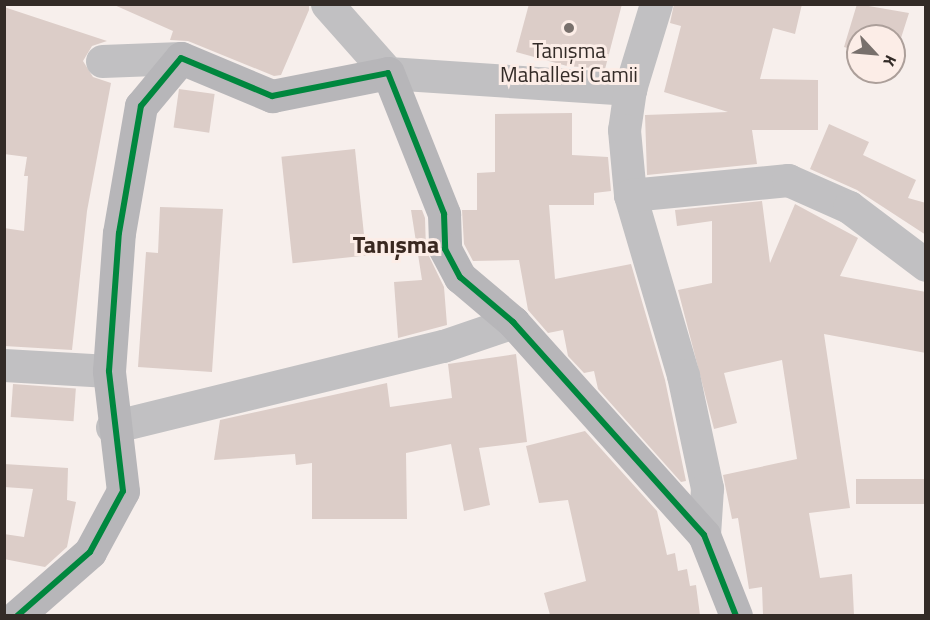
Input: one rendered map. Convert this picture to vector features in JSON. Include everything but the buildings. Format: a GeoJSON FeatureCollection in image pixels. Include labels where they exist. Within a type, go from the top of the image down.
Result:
{"type":"FeatureCollection","features":[{"type":"Feature","properties":{"kind":"street"},"geometry":{"type":"LineString","coordinates":[[327,4],[388,73],[444,214],[445,249],[460,277],[513,322],[704,535],[736,615]]}},
{"type":"Feature","properties":{"kind":"street"},"geometry":{"type":"LineString","coordinates":[[656,4],[630,89],[624,130],[630,195],[683,375],[707,488],[704,535]]}},
{"type":"Feature","properties":{"kind":"street"},"geometry":{"type":"LineString","coordinates":[[18,615],[90,552],[123,491],[112,427],[109,370],[119,233],[141,106],[181,58]]}},
{"type":"Feature","properties":{"kind":"street"},"geometry":{"type":"LineString","coordinates":[[102,61],[181,58],[272,96],[388,73],[630,89]]}},
{"type":"Feature","properties":{"kind":"street"},"geometry":{"type":"LineString","coordinates":[[630,195],[788,180],[849,207],[926,265]]}},
{"type":"Feature","properties":{"kind":"street"},"geometry":{"type":"LineString","coordinates":[[112,427],[443,345],[513,322]]}},
{"type":"Feature","properties":{"kind":"street"},"geometry":{"type":"LineString","coordinates":[[4,365],[109,370]]}},
{"type":"Feature","properties":{"kind":"cycle path"},"geometry":{"type":"LineString","coordinates":[[17,616],[90,552],[123,491],[109,371],[119,233],[141,106],[181,58],[272,96],[388,73],[444,214],[445,249],[460,277],[513,322],[704,535],[736,616]]}},
{"type":"Feature","properties":{"kind":"place","name":"Tanışma Mahallesi Camii"},"geometry":{"type":"Point","coordinates":[569,28]}},
{"type":"Feature","properties":{"kind":"district","name":"Tanışma"},"geometry":{"type":"Point","coordinates":[396,245]}}]}
